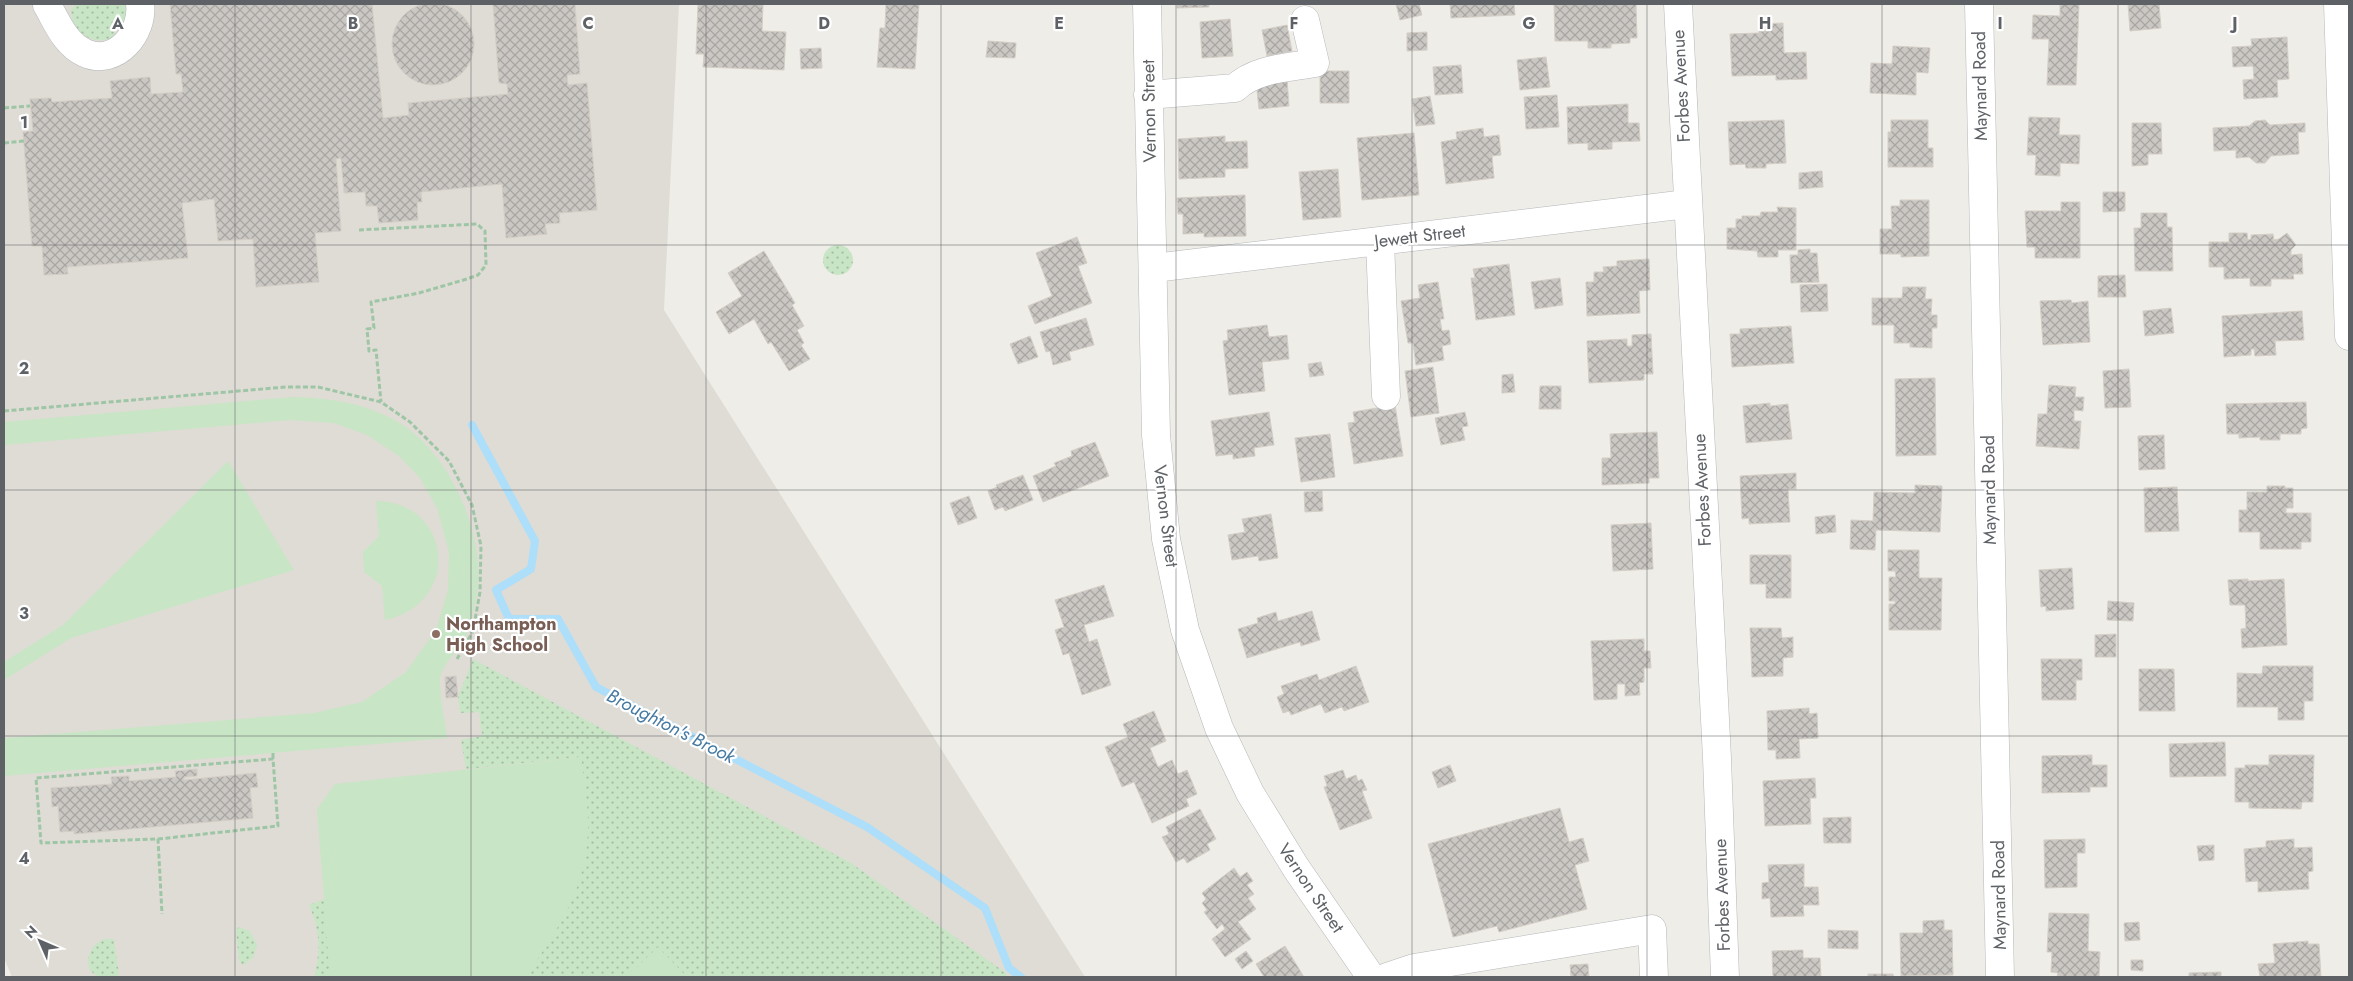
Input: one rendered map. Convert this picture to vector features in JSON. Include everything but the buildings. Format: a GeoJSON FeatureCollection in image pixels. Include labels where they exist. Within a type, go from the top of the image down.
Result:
{"type":"FeatureCollection","features":[{"type":"Feature","properties":{"kind":"street"},"geometry":{"type":"LineString","coordinates":[[47,5],[67,40],[85,53],[100,56],[116,52],[134,35],[140,21],[140,4]]}},
{"type":"Feature","properties":{"kind":"street","name":"Vernon Street"},"geometry":{"type":"LineString","coordinates":[[1147,4],[1156,435],[1166,539],[1185,630],[1219,728],[1250,793],[1296,868],[1371,977]]}},
{"type":"Feature","properties":{"kind":"street","name":"Forbes Avenue"},"geometry":{"type":"LineString","coordinates":[[1678,4],[1717,758],[1725,977]]}},
{"type":"Feature","properties":{"kind":"street","name":"Maynard Road"},"geometry":{"type":"LineString","coordinates":[[1978,4],[2000,977]]}},
{"type":"Feature","properties":{"kind":"street"},"geometry":{"type":"LineString","coordinates":[[2338,4],[2349,336]]}},
{"type":"Feature","properties":{"kind":"street"},"geometry":{"type":"LineString","coordinates":[[1148,95],[1235,88],[1255,74],[1315,63],[1305,20]]}},
{"type":"Feature","properties":{"kind":"street","name":"Jewett Street"},"geometry":{"type":"LineString","coordinates":[[1154,268],[1687,204]]}},
{"type":"Feature","properties":{"kind":"street"},"geometry":{"type":"LineString","coordinates":[[1380,241],[1386,396]]}},
{"type":"Feature","properties":{"kind":"street"},"geometry":{"type":"LineString","coordinates":[[1387,977],[1414,968],[1652,929],[1654,977]]}},
{"type":"Feature","properties":{"kind":"path"},"geometry":{"type":"LineString","coordinates":[[4,108],[30,106]]}},
{"type":"Feature","properties":{"kind":"path"},"geometry":{"type":"LineString","coordinates":[[4,143],[24,142]]}},
{"type":"Feature","properties":{"kind":"path"},"geometry":{"type":"LineString","coordinates":[[359,230],[477,224],[485,231],[486,265],[478,275],[419,293],[371,302],[374,328],[367,329],[369,350],[376,350],[381,402]]}},
{"type":"Feature","properties":{"kind":"path"},"geometry":{"type":"LineString","coordinates":[[4,411],[286,387],[318,387],[381,402],[410,422],[449,461],[472,505],[481,546],[480,592],[473,631],[457,659]]}},
{"type":"Feature","properties":{"kind":"path"},"geometry":{"type":"LineString","coordinates":[[273,753],[278,826],[158,839],[41,843],[36,778],[273,759]]}},
{"type":"Feature","properties":{"kind":"path"},"geometry":{"type":"LineString","coordinates":[[158,839],[162,914]]}},
{"type":"Feature","properties":{"kind":"shaded area","name":"Northampton High School"},"geometry":{"type":"Polygon","coordinates":[[[4,4],[679,4],[664,310],[1085,977],[12,977],[4,958],[4,4]]]}},
{"type":"Feature","properties":{"kind":"green space"},"geometry":{"type":"Polygon","coordinates":[[[76,4],[127,4],[128,12],[122,29],[117,24],[112,25],[116,36],[108,39],[93,39],[80,32],[72,18],[71,10],[76,4]]]}},
{"type":"Feature","properties":{"kind":"green space"},"geometry":{"type":"Polygon","coordinates":[[[838,245],[849,249],[853,260],[849,271],[838,275],[827,271],[823,260],[827,249],[838,245]]]}},
{"type":"Feature","properties":{"kind":"green space"},"geometry":{"type":"Polygon","coordinates":[[[293,397],[320,399],[360,406],[398,422],[417,436],[435,455],[450,476],[462,500],[471,525],[478,576],[476,600],[468,632],[444,668],[440,678],[441,700],[447,738],[4,776],[4,738],[314,713],[362,702],[406,672],[436,630],[448,590],[449,552],[437,508],[420,478],[399,456],[367,435],[334,423],[290,420],[4,445],[4,422],[293,397]]]}},
{"type":"Feature","properties":{"kind":"green space"},"geometry":{"type":"Polygon","coordinates":[[[228,461],[294,570],[71,638],[4,680],[4,662],[63,625],[228,461]]]}},
{"type":"Feature","properties":{"kind":"green space"},"geometry":{"type":"Polygon","coordinates":[[[376,501],[402,506],[421,518],[433,535],[438,555],[436,576],[427,595],[410,610],[385,620],[382,586],[364,572],[363,552],[379,536],[376,501]]]}},
{"type":"Feature","properties":{"kind":"green space"},"geometry":{"type":"Polygon","coordinates":[[[473,659],[851,863],[1006,973],[1007,977],[523,977],[528,973],[588,822],[581,757],[466,769],[461,740],[482,736],[479,712],[460,713],[458,697],[473,659]]]}},
{"type":"Feature","properties":{"kind":"green space"},"geometry":{"type":"Polygon","coordinates":[[[581,757],[588,822],[584,865],[571,902],[562,920],[528,973],[523,977],[330,977],[317,809],[335,784],[581,757]]]}},
{"type":"Feature","properties":{"kind":"green space"},"geometry":{"type":"Polygon","coordinates":[[[324,899],[330,977],[314,977],[318,958],[318,941],[313,914],[309,905],[324,899]]]}},
{"type":"Feature","properties":{"kind":"green space"},"geometry":{"type":"Polygon","coordinates":[[[239,927],[250,931],[257,945],[253,958],[243,965],[239,961],[236,930],[239,927]]]}},
{"type":"Feature","properties":{"kind":"green space"},"geometry":{"type":"Polygon","coordinates":[[[114,939],[119,975],[117,977],[99,977],[89,967],[88,961],[91,950],[100,941],[114,939]]]}},
{"type":"Feature","properties":{"kind":"green space"},"geometry":{"type":"Polygon","coordinates":[[[658,947],[687,977],[626,977],[658,947]]]}},
{"type":"Feature","properties":{"kind":"waterway","name":"Broughton's Brook"},"geometry":{"type":"LineString","coordinates":[[472,425],[535,541],[531,569],[496,590],[509,619],[558,619],[596,687],[867,827],[985,908],[1009,968],[1021,977]]}},
{"type":"Feature","properties":{"kind":"place","name":"Northampton High School"},"geometry":{"type":"Point","coordinates":[436,634]}}]}
